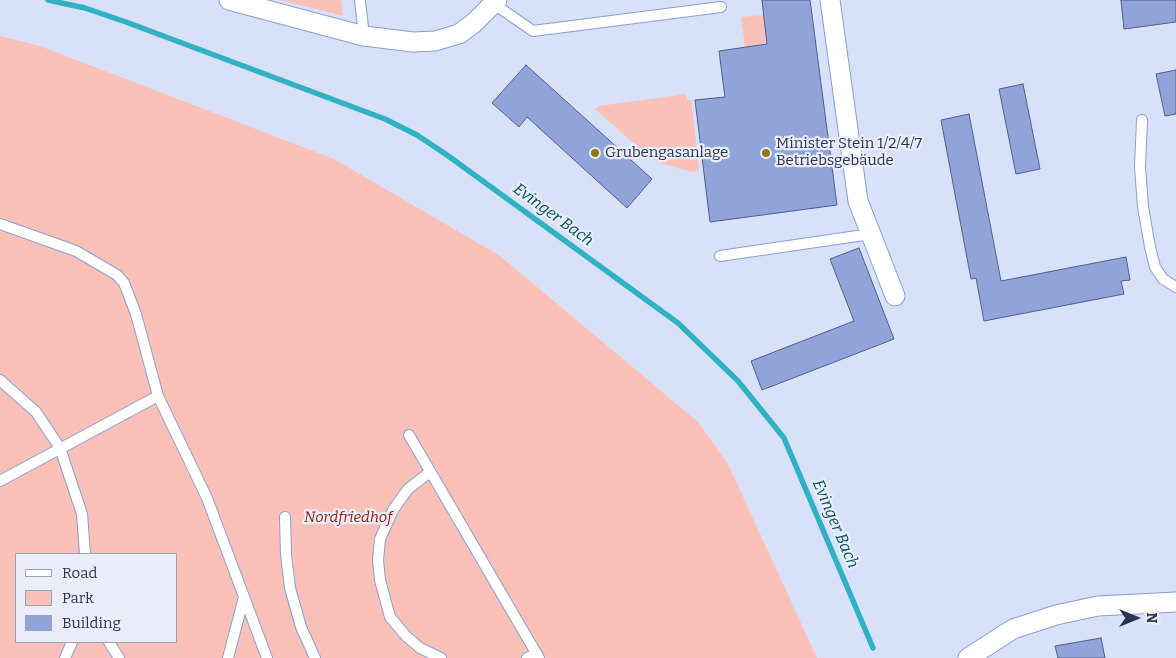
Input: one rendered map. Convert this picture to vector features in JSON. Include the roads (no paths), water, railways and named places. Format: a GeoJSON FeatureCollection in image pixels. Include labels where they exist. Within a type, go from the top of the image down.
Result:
{"type":"FeatureCollection","features":[{"type":"Feature","properties":{"kind":"street"},"geometry":{"type":"LineString","coordinates":[[229,0],[364,36],[413,42],[436,40],[459,34],[496,2]]}},
{"type":"Feature","properties":{"kind":"street"},"geometry":{"type":"LineString","coordinates":[[830,0],[858,201],[895,296]]}},
{"type":"Feature","properties":{"kind":"street"},"geometry":{"type":"LineString","coordinates":[[968,658],[1012,629],[1056,615],[1098,606],[1176,602]]}},
{"type":"Feature","properties":{"kind":"lane"},"geometry":{"type":"LineString","coordinates":[[360,0],[364,36]]}},
{"type":"Feature","properties":{"kind":"lane"},"geometry":{"type":"LineString","coordinates":[[496,2],[533,31],[721,7]]}},
{"type":"Feature","properties":{"kind":"lane"},"geometry":{"type":"LineString","coordinates":[[1142,120],[1140,167],[1143,207],[1150,247],[1155,267],[1163,279],[1176,287]]}},
{"type":"Feature","properties":{"kind":"lane"},"geometry":{"type":"LineString","coordinates":[[0,224],[76,251],[120,278],[136,314],[158,396],[206,498],[267,658]]}},
{"type":"Feature","properties":{"kind":"lane"},"geometry":{"type":"LineString","coordinates":[[720,256],[871,234]]}},
{"type":"Feature","properties":{"kind":"lane"},"geometry":{"type":"LineString","coordinates":[[0,380],[36,412],[60,448],[82,514],[85,553]]}},
{"type":"Feature","properties":{"kind":"lane"},"geometry":{"type":"LineString","coordinates":[[0,481],[158,396]]}},
{"type":"Feature","properties":{"kind":"lane"},"geometry":{"type":"LineString","coordinates":[[409,435],[534,657]]}},
{"type":"Feature","properties":{"kind":"lane"},"geometry":{"type":"LineString","coordinates":[[430,472],[408,489],[393,510],[380,539],[378,560],[380,580],[390,617],[406,636],[420,648],[442,658]]}},
{"type":"Feature","properties":{"kind":"lane"},"geometry":{"type":"LineString","coordinates":[[285,517],[286,555],[290,588],[301,627],[315,658]]}},
{"type":"Feature","properties":{"kind":"lane"},"geometry":{"type":"LineString","coordinates":[[228,658],[244,597]]}},
{"type":"Feature","properties":{"kind":"lane"},"geometry":{"type":"LineString","coordinates":[[65,658],[72,643]]}},
{"type":"Feature","properties":{"kind":"lane"},"geometry":{"type":"LineString","coordinates":[[109,643],[119,658]]}},
{"type":"Feature","properties":{"kind":"waterway","name":"Evinger Bach"},"geometry":{"type":"LineString","coordinates":[[48,0],[85,8],[126,22],[385,119],[417,135],[678,323],[738,381],[784,438],[873,648]]}},
{"type":"Feature","properties":{"kind":"place","name":"Grubengasanlage"},"geometry":{"type":"Point","coordinates":[595,153]}},
{"type":"Feature","properties":{"kind":"place","name":"Minister Stein 1/2/4/7 Betriebsgebäude"},"geometry":{"type":"Point","coordinates":[766,153]}},
{"type":"Feature","properties":{"kind":"park label","name":"Nordfriedhof"},"geometry":{"type":"Point","coordinates":[348,518]}}]}
